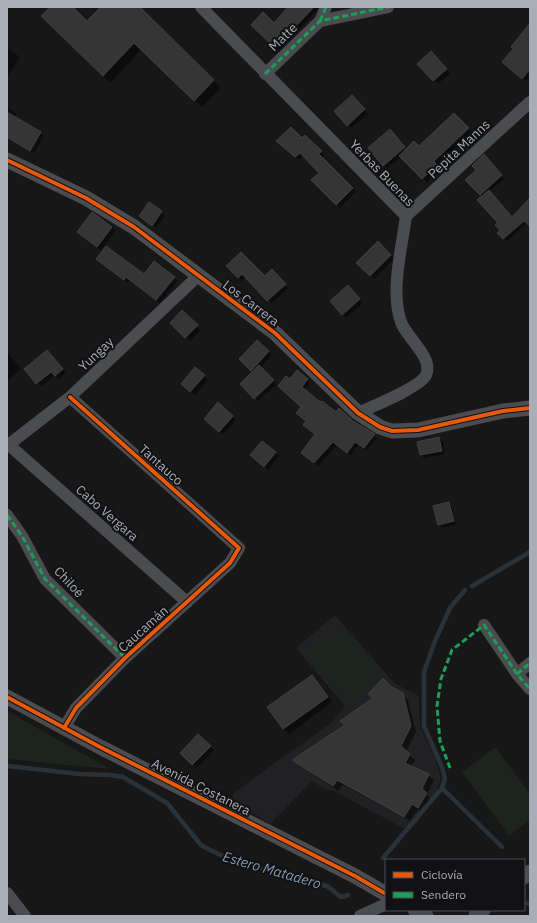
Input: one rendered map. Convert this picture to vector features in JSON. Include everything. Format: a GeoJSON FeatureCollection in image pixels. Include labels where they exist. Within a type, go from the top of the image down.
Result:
{"type":"FeatureCollection","features":[{"type":"Feature","properties":{"kind":"street","name":"Yerbas Buenas"},"geometry":{"type":"LineString","coordinates":[[200,7],[406,216],[398,279],[398,308],[401,323],[424,357],[427,365],[427,375],[422,381],[407,390],[358,413]]}},
{"type":"Feature","properties":{"kind":"street","name":"Matte"},"geometry":{"type":"LineString","coordinates":[[265,74],[320,21],[326,7]]}},
{"type":"Feature","properties":{"kind":"street"},"geometry":{"type":"LineString","coordinates":[[320,21],[388,7]]}},
{"type":"Feature","properties":{"kind":"street","name":"Pepita Manns"},"geometry":{"type":"LineString","coordinates":[[406,216],[530,102]]}},
{"type":"Feature","properties":{"kind":"street","name":"Los Carrera"},"geometry":{"type":"LineString","coordinates":[[7,160],[86,198],[134,227],[275,333],[358,413],[386,430],[408,431],[473,419],[503,411],[530,408]]}},
{"type":"Feature","properties":{"kind":"street","name":"Yungay"},"geometry":{"type":"LineString","coordinates":[[8,446],[70,397],[198,276]]}},
{"type":"Feature","properties":{"kind":"street","name":"Tantauco"},"geometry":{"type":"LineString","coordinates":[[70,397],[239,548]]}},
{"type":"Feature","properties":{"kind":"street","name":"Cabo Vergara"},"geometry":{"type":"LineString","coordinates":[[8,446],[187,602]]}},
{"type":"Feature","properties":{"kind":"street","name":"Chiloé"},"geometry":{"type":"LineString","coordinates":[[7,515],[22,536],[45,579],[125,658]]}},
{"type":"Feature","properties":{"kind":"street","name":"Caucamán"},"geometry":{"type":"LineString","coordinates":[[64,728],[76,708],[125,658],[230,562],[239,548]]}},
{"type":"Feature","properties":{"kind":"street"},"geometry":{"type":"LineString","coordinates":[[484,625],[517,674],[530,689]]}},
{"type":"Feature","properties":{"kind":"street"},"geometry":{"type":"LineString","coordinates":[[517,674],[530,663]]}},
{"type":"Feature","properties":{"kind":"street","name":"Avenida Costanera"},"geometry":{"type":"LineString","coordinates":[[7,697],[64,728],[355,876],[385,893]]}},
{"type":"Feature","properties":{"kind":"street"},"geometry":{"type":"LineString","coordinates":[[7,893],[25,916]]}},
{"type":"Feature","properties":{"kind":"street"},"geometry":{"type":"LineString","coordinates":[[360,916],[385,904]]}},
{"type":"Feature","properties":{"kind":"street"},"geometry":{"type":"LineString","coordinates":[[417,911],[426,916]]}},
{"type":"Feature","properties":{"kind":"shaded area"},"geometry":{"type":"Polygon","coordinates":[[[335,615],[394,683],[419,696],[420,726],[436,760],[441,779],[436,793],[405,829],[332,790],[326,790],[312,781],[270,824],[230,799],[236,791],[332,722],[345,706],[296,648],[335,615]]]}},
{"type":"Feature","properties":{"kind":"shaded area"},"geometry":{"type":"Polygon","coordinates":[[[339,625],[382,673],[350,704],[306,655],[339,625]]]}},
{"type":"Feature","properties":{"kind":"shaded area"},"geometry":{"type":"Polygon","coordinates":[[[7,711],[110,769],[7,759],[7,711]]]}},
{"type":"Feature","properties":{"kind":"shaded area"},"geometry":{"type":"Polygon","coordinates":[[[495,747],[530,794],[530,820],[509,836],[462,772],[495,747]]]}},
{"type":"Feature","properties":{"kind":"building"},"geometry":{"type":"Polygon","coordinates":[[[50,7],[73,7],[87,21],[101,7],[140,7],[214,80],[194,101],[134,43],[103,76],[41,16],[50,7]]]}},
{"type":"Feature","properties":{"kind":"building"},"geometry":{"type":"Polygon","coordinates":[[[288,7],[314,7],[275,48],[251,25],[263,12],[274,23],[288,7]]]}},
{"type":"Feature","properties":{"kind":"building"},"geometry":{"type":"Polygon","coordinates":[[[530,23],[530,69],[522,79],[502,62],[513,49],[511,47],[530,23]]]}},
{"type":"Feature","properties":{"kind":"building"},"geometry":{"type":"Polygon","coordinates":[[[431,51],[447,69],[433,81],[417,64],[431,51]]]}},
{"type":"Feature","properties":{"kind":"building"},"geometry":{"type":"Polygon","coordinates":[[[352,95],[365,109],[347,126],[334,111],[352,95]]]}},
{"type":"Feature","properties":{"kind":"building"},"geometry":{"type":"Polygon","coordinates":[[[7,112],[41,132],[30,151],[7,137],[7,112]]]}},
{"type":"Feature","properties":{"kind":"building"},"geometry":{"type":"Polygon","coordinates":[[[454,113],[469,128],[434,161],[437,165],[422,179],[399,156],[414,141],[419,146],[454,113]]]}},
{"type":"Feature","properties":{"kind":"building"},"geometry":{"type":"Polygon","coordinates":[[[291,127],[302,138],[305,135],[322,151],[319,154],[353,188],[336,205],[311,180],[319,173],[300,153],[295,157],[276,141],[291,127]]]}},
{"type":"Feature","properties":{"kind":"building"},"geometry":{"type":"Polygon","coordinates":[[[390,129],[405,147],[383,166],[368,148],[390,129]]]}},
{"type":"Feature","properties":{"kind":"building"},"geometry":{"type":"Polygon","coordinates":[[[484,154],[502,175],[480,195],[465,180],[476,170],[472,166],[484,154]]]}},
{"type":"Feature","properties":{"kind":"building"},"geometry":{"type":"Polygon","coordinates":[[[489,190],[512,217],[530,198],[530,226],[524,221],[503,239],[497,233],[500,230],[495,225],[498,223],[477,200],[489,190]]]}},
{"type":"Feature","properties":{"kind":"building"},"geometry":{"type":"Polygon","coordinates":[[[149,202],[162,211],[152,226],[139,216],[149,202]]]}},
{"type":"Feature","properties":{"kind":"building"},"geometry":{"type":"Polygon","coordinates":[[[92,212],[112,227],[97,247],[77,232],[92,212]]]}},
{"type":"Feature","properties":{"kind":"building"},"geometry":{"type":"Polygon","coordinates":[[[378,241],[391,255],[370,276],[356,263],[378,241]]]}},
{"type":"Feature","properties":{"kind":"building"},"geometry":{"type":"Polygon","coordinates":[[[106,246],[144,274],[154,261],[175,277],[156,300],[126,277],[124,280],[96,259],[106,246]]]}},
{"type":"Feature","properties":{"kind":"building"},"geometry":{"type":"Polygon","coordinates":[[[241,252],[265,276],[272,269],[286,284],[267,301],[242,274],[238,278],[226,266],[241,252]]]}},
{"type":"Feature","properties":{"kind":"building"},"geometry":{"type":"Polygon","coordinates":[[[348,285],[360,299],[342,315],[330,301],[348,285]]]}},
{"type":"Feature","properties":{"kind":"building"},"geometry":{"type":"Polygon","coordinates":[[[182,310],[198,325],[185,338],[170,323],[182,310]]]}},
{"type":"Feature","properties":{"kind":"building"},"geometry":{"type":"Polygon","coordinates":[[[257,340],[269,351],[251,371],[239,359],[257,340]]]}},
{"type":"Feature","properties":{"kind":"building"},"geometry":{"type":"Polygon","coordinates":[[[47,350],[63,369],[55,376],[51,372],[36,384],[24,369],[47,350]]]}},
{"type":"Feature","properties":{"kind":"building"},"geometry":{"type":"Polygon","coordinates":[[[259,365],[274,380],[254,399],[240,384],[259,365]]]}},
{"type":"Feature","properties":{"kind":"building"},"geometry":{"type":"Polygon","coordinates":[[[195,367],[205,375],[190,392],[181,384],[195,367]]]}},
{"type":"Feature","properties":{"kind":"building"},"geometry":{"type":"Polygon","coordinates":[[[297,370],[308,379],[302,387],[320,402],[322,401],[336,412],[339,408],[353,421],[375,434],[364,448],[355,442],[347,453],[333,442],[314,463],[301,453],[315,434],[303,425],[306,421],[296,413],[301,407],[278,386],[286,376],[290,379],[297,370]]]}},
{"type":"Feature","properties":{"kind":"building"},"geometry":{"type":"Polygon","coordinates":[[[218,402],[233,416],[219,432],[204,419],[218,402]]]}},
{"type":"Feature","properties":{"kind":"building"},"geometry":{"type":"Polygon","coordinates":[[[439,437],[442,451],[420,455],[417,442],[439,437]]]}},
{"type":"Feature","properties":{"kind":"building"},"geometry":{"type":"Polygon","coordinates":[[[262,441],[276,452],[264,467],[250,455],[262,441]]]}},
{"type":"Feature","properties":{"kind":"building"},"geometry":{"type":"Polygon","coordinates":[[[449,502],[454,521],[438,525],[433,506],[449,502]]]}},
{"type":"Feature","properties":{"kind":"building"},"geometry":{"type":"Polygon","coordinates":[[[312,675],[328,697],[283,729],[267,707],[312,675]]]}},
{"type":"Feature","properties":{"kind":"building"},"geometry":{"type":"Polygon","coordinates":[[[383,678],[390,686],[403,693],[411,726],[401,746],[410,754],[405,763],[429,774],[422,789],[427,793],[418,808],[412,804],[404,817],[337,780],[333,786],[292,760],[345,725],[340,721],[373,698],[368,694],[383,678]]]}},
{"type":"Feature","properties":{"kind":"building"},"geometry":{"type":"Polygon","coordinates":[[[198,734],[211,746],[192,765],[180,753],[198,734]]]}},
{"type":"Feature","properties":{"kind":"waterway"},"geometry":{"type":"LineString","coordinates":[[472,586],[530,552]]}},
{"type":"Feature","properties":{"kind":"waterway","name":"Estero Matadero"},"geometry":{"type":"LineString","coordinates":[[383,858],[442,788],[445,779],[442,767],[424,726],[424,672],[435,641],[450,608],[465,590]]}},
{"type":"Feature","properties":{"kind":"waterway","name":"Estero Matadero"},"geometry":{"type":"LineString","coordinates":[[7,766],[123,777],[167,803],[201,845],[210,850],[236,862],[327,886],[341,897],[348,895]]}},
{"type":"Feature","properties":{"kind":"waterway"},"geometry":{"type":"LineString","coordinates":[[442,788],[502,847]]}},
{"type":"Feature","properties":{"kind":"marked path"},"geometry":{"type":"LineString","coordinates":[[320,21],[326,7]]}},
{"type":"Feature","properties":{"kind":"marked path"},"geometry":{"type":"LineString","coordinates":[[265,74],[320,21],[388,7]]}},
{"type":"Feature","properties":{"kind":"marked path"},"geometry":{"type":"LineString","coordinates":[[7,515],[22,536],[45,579],[125,658]]}},
{"type":"Feature","properties":{"kind":"marked path"},"geometry":{"type":"LineString","coordinates":[[450,768],[440,741],[437,706],[441,679],[452,650],[484,625],[517,674],[530,689]]}},
{"type":"Feature","properties":{"kind":"marked path"},"geometry":{"type":"LineString","coordinates":[[517,674],[530,663]]}},
{"type":"Feature","properties":{"kind":"cycle path"},"geometry":{"type":"LineString","coordinates":[[7,160],[86,198],[134,227],[275,333],[358,413],[380,427],[392,431],[418,430],[503,411],[530,408]]}},
{"type":"Feature","properties":{"kind":"cycle path"},"geometry":{"type":"LineString","coordinates":[[64,728],[76,708],[125,658],[230,563],[239,548],[70,397]]}},
{"type":"Feature","properties":{"kind":"cycle path"},"geometry":{"type":"LineString","coordinates":[[7,697],[100,747],[355,876],[385,893]]}}]}
